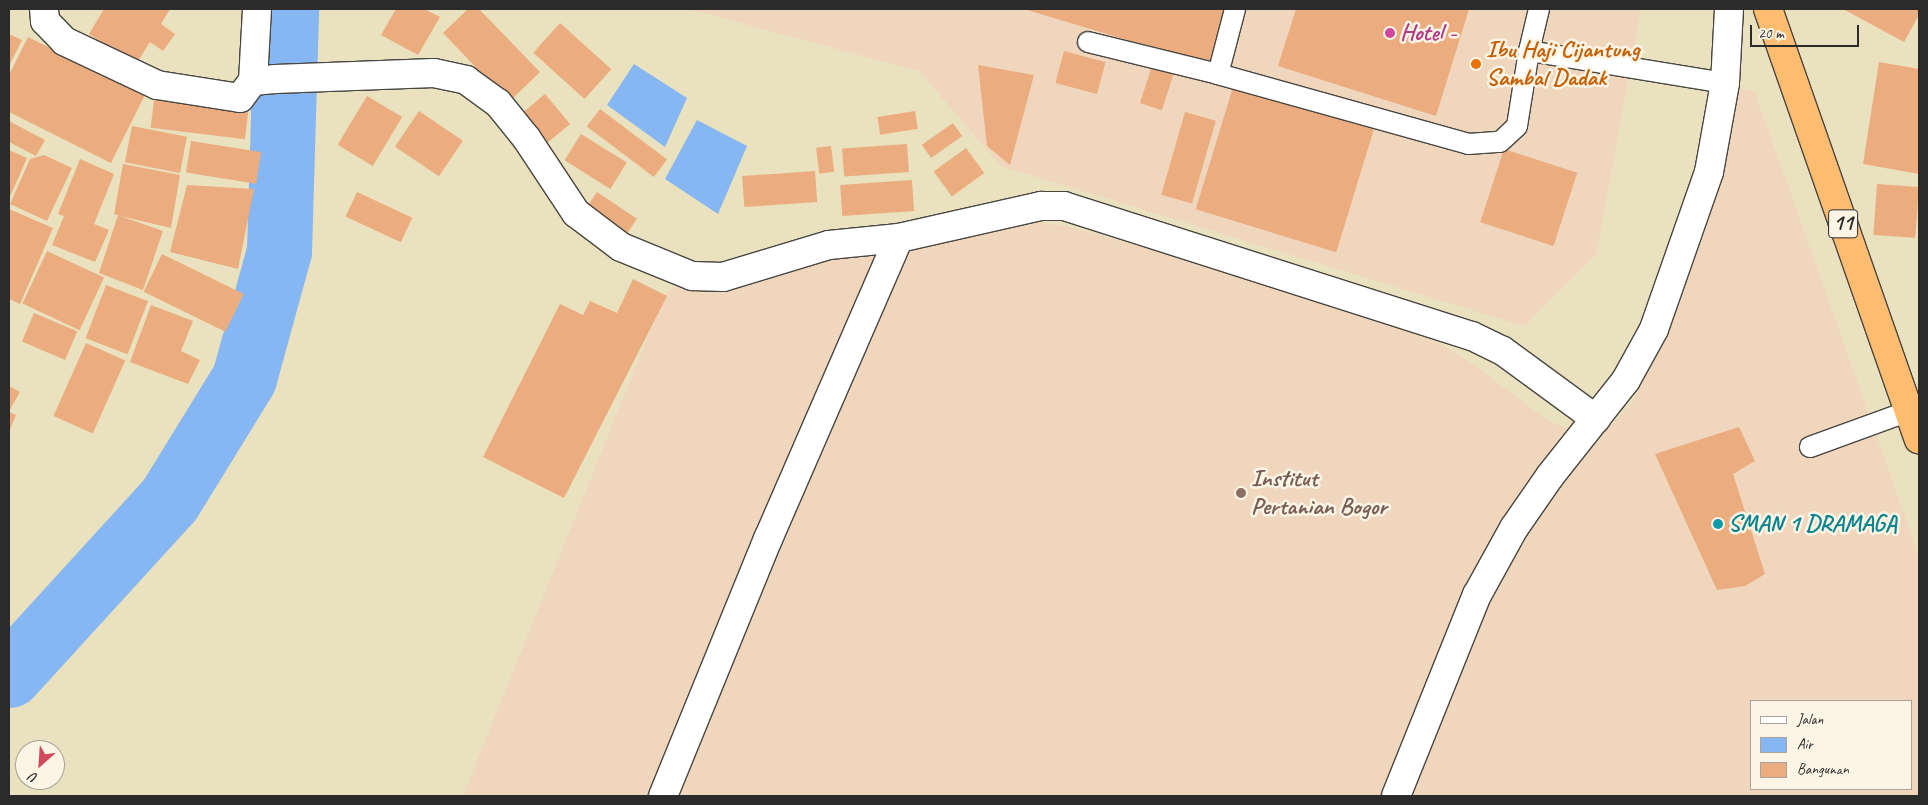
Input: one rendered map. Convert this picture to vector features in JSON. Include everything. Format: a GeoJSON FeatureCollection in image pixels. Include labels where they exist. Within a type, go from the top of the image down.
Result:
{"type":"FeatureCollection","features":[{"type":"Feature","properties":{"kind":"highway","name":"11"},"geometry":{"type":"LineString","coordinates":[[1768,9],[1919,438]]}},
{"type":"Feature","properties":{"kind":"street"},"geometry":{"type":"LineString","coordinates":[[44,9],[45,22],[64,41],[157,85],[240,98],[264,80],[434,73],[466,80],[498,103],[527,139],[576,213],[621,247],[692,276],[723,277],[829,244],[899,238],[1041,206],[1064,206],[1472,336],[1503,351],[1596,419]]}},
{"type":"Feature","properties":{"kind":"street"},"geometry":{"type":"LineString","coordinates":[[257,9],[264,80]]}},
{"type":"Feature","properties":{"kind":"street"},"geometry":{"type":"LineString","coordinates":[[1396,796],[1477,595],[1514,528],[1550,476],[1626,380],[1654,328],[1709,172],[1725,83],[1729,9]]}},
{"type":"Feature","properties":{"kind":"street"},"geometry":{"type":"LineString","coordinates":[[663,796],[768,539],[899,238]]}},
{"type":"Feature","properties":{"kind":"lane"},"geometry":{"type":"LineString","coordinates":[[1218,74],[1236,9]]}},
{"type":"Feature","properties":{"kind":"lane"},"geometry":{"type":"LineString","coordinates":[[1088,42],[1218,74],[1468,144],[1492,143],[1500,142],[1516,126],[1529,51],[1540,9]]}},
{"type":"Feature","properties":{"kind":"lane"},"geometry":{"type":"LineString","coordinates":[[1529,51],[1725,83]]}},
{"type":"Feature","properties":{"kind":"lane"},"geometry":{"type":"LineString","coordinates":[[1810,447],[1909,411]]}},
{"type":"Feature","properties":{"kind":"shaded area"},"geometry":{"type":"Polygon","coordinates":[[[689,9],[1641,9],[1596,255],[1524,326],[1001,166],[919,71],[689,9]]]}},
{"type":"Feature","properties":{"kind":"shaded area","name":"Institut Pertanian Bogor"},"geometry":{"type":"Polygon","coordinates":[[[1748,89],[1755,93],[1919,556],[1919,796],[463,796],[666,292],[729,262],[1009,217],[1070,227],[1392,317],[1472,363],[1544,418],[1570,430],[1606,430],[1632,403],[1720,177],[1739,90],[1748,89]]]}},
{"type":"Feature","properties":{"kind":"water"},"geometry":{"type":"Polygon","coordinates":[[[634,64],[687,98],[665,147],[607,105],[634,64]]]}},
{"type":"Feature","properties":{"kind":"water"},"geometry":{"type":"Polygon","coordinates":[[[697,120],[747,146],[718,214],[665,179],[697,120]]]}},
{"type":"Feature","properties":{"kind":"building"},"geometry":{"type":"Polygon","coordinates":[[[104,9],[170,9],[161,24],[175,34],[163,51],[150,42],[136,64],[89,34],[104,9]]]}},
{"type":"Feature","properties":{"kind":"building"},"geometry":{"type":"Polygon","coordinates":[[[396,9],[424,9],[440,17],[418,55],[381,35],[396,9]]]}},
{"type":"Feature","properties":{"kind":"building"},"geometry":{"type":"Polygon","coordinates":[[[468,9],[479,9],[540,72],[509,102],[443,33],[468,9]]]}},
{"type":"Feature","properties":{"kind":"building"},"geometry":{"type":"Polygon","coordinates":[[[1024,9],[1226,9],[1210,65],[1024,9]]]}},
{"type":"Feature","properties":{"kind":"building"},"geometry":{"type":"Polygon","coordinates":[[[1296,9],[1469,9],[1436,116],[1278,66],[1296,9]]]}},
{"type":"Feature","properties":{"kind":"building"},"geometry":{"type":"Polygon","coordinates":[[[1843,9],[1919,9],[1919,15],[1904,42],[1843,9]]]}},
{"type":"Feature","properties":{"kind":"building"},"geometry":{"type":"Polygon","coordinates":[[[560,23],[611,69],[585,99],[533,53],[560,23]]]}},
{"type":"Feature","properties":{"kind":"building"},"geometry":{"type":"Polygon","coordinates":[[[9,34],[22,40],[9,66],[9,34]]]}},
{"type":"Feature","properties":{"kind":"building"},"geometry":{"type":"Polygon","coordinates":[[[28,37],[145,95],[111,163],[9,112],[9,75],[28,37]]]}},
{"type":"Feature","properties":{"kind":"building"},"geometry":{"type":"Polygon","coordinates":[[[1064,51],[1106,62],[1097,94],[1055,83],[1064,51]]]}},
{"type":"Feature","properties":{"kind":"building"},"geometry":{"type":"Polygon","coordinates":[[[1879,62],[1919,69],[1919,174],[1863,164],[1879,62]]]}},
{"type":"Feature","properties":{"kind":"building"},"geometry":{"type":"Polygon","coordinates":[[[978,65],[1034,75],[1010,165],[987,146],[978,65]]]}},
{"type":"Feature","properties":{"kind":"building"},"geometry":{"type":"Polygon","coordinates":[[[1152,66],[1174,73],[1162,110],[1140,103],[1152,66]]]}},
{"type":"Feature","properties":{"kind":"building"},"geometry":{"type":"Polygon","coordinates":[[[1234,84],[1375,127],[1336,252],[1196,209],[1234,84]]]}},
{"type":"Feature","properties":{"kind":"building"},"geometry":{"type":"Polygon","coordinates":[[[155,92],[249,104],[245,139],[151,128],[155,92]]]}},
{"type":"Feature","properties":{"kind":"building"},"geometry":{"type":"Polygon","coordinates":[[[545,94],[570,124],[545,145],[520,115],[545,94]]]}},
{"type":"Feature","properties":{"kind":"building"},"geometry":{"type":"Polygon","coordinates":[[[367,96],[402,117],[373,166],[338,145],[367,96]]]}},
{"type":"Feature","properties":{"kind":"building"},"geometry":{"type":"Polygon","coordinates":[[[600,109],[667,160],[654,177],[587,127],[600,109]]]}},
{"type":"Feature","properties":{"kind":"building"},"geometry":{"type":"Polygon","coordinates":[[[419,111],[463,141],[439,176],[395,147],[419,111]]]}},
{"type":"Feature","properties":{"kind":"building"},"geometry":{"type":"Polygon","coordinates":[[[915,111],[918,129],[880,135],[877,117],[915,111]]]}},
{"type":"Feature","properties":{"kind":"building"},"geometry":{"type":"Polygon","coordinates":[[[1185,112],[1216,121],[1192,203],[1161,195],[1185,112]]]}},
{"type":"Feature","properties":{"kind":"building"},"geometry":{"type":"Polygon","coordinates":[[[9,121],[45,140],[36,156],[9,142],[9,121]]]}},
{"type":"Feature","properties":{"kind":"building"},"geometry":{"type":"Polygon","coordinates":[[[953,123],[962,136],[931,158],[922,145],[953,123]]]}},
{"type":"Feature","properties":{"kind":"building"},"geometry":{"type":"Polygon","coordinates":[[[132,126],[187,137],[180,173],[125,162],[132,126]]]}},
{"type":"Feature","properties":{"kind":"building"},"geometry":{"type":"Polygon","coordinates":[[[581,134],[627,163],[610,189],[565,160],[581,134]]]}},
{"type":"Feature","properties":{"kind":"building"},"geometry":{"type":"Polygon","coordinates":[[[191,141],[261,152],[256,184],[186,173],[191,141]]]}},
{"type":"Feature","properties":{"kind":"building"},"geometry":{"type":"Polygon","coordinates":[[[907,144],[909,172],[844,176],[842,149],[907,144]]]}},
{"type":"Feature","properties":{"kind":"building"},"geometry":{"type":"Polygon","coordinates":[[[831,146],[834,172],[819,174],[816,148],[831,146]]]}},
{"type":"Feature","properties":{"kind":"building"},"geometry":{"type":"Polygon","coordinates":[[[966,148],[984,173],[952,197],[934,172],[966,148]]]}},
{"type":"Feature","properties":{"kind":"building"},"geometry":{"type":"Polygon","coordinates":[[[1504,149],[1577,173],[1553,246],[1480,222],[1504,149]]]}},
{"type":"Feature","properties":{"kind":"building"},"geometry":{"type":"Polygon","coordinates":[[[9,150],[27,158],[9,199],[9,150]]]}},
{"type":"Feature","properties":{"kind":"building"},"geometry":{"type":"Polygon","coordinates":[[[44,155],[72,168],[47,221],[10,204],[30,159],[44,155]]]}},
{"type":"Feature","properties":{"kind":"building"},"geometry":{"type":"Polygon","coordinates":[[[80,159],[114,174],[94,224],[109,230],[95,262],[52,245],[64,216],[58,214],[80,159]]]}},
{"type":"Feature","properties":{"kind":"building"},"geometry":{"type":"Polygon","coordinates":[[[123,164],[180,175],[171,228],[120,216],[163,231],[143,290],[99,273],[118,215],[114,214],[123,164]]]}},
{"type":"Feature","properties":{"kind":"building"},"geometry":{"type":"Polygon","coordinates":[[[815,171],[817,202],[744,207],[742,176],[815,171]]]}},
{"type":"Feature","properties":{"kind":"building"},"geometry":{"type":"Polygon","coordinates":[[[912,180],[914,211],[842,216],[840,185],[912,180]]]}},
{"type":"Feature","properties":{"kind":"building"},"geometry":{"type":"Polygon","coordinates":[[[1877,184],[1919,187],[1915,238],[1873,235],[1877,184]]]}},
{"type":"Feature","properties":{"kind":"building"},"geometry":{"type":"Polygon","coordinates":[[[187,185],[254,189],[238,269],[170,252],[187,185]]]}},
{"type":"Feature","properties":{"kind":"building"},"geometry":{"type":"Polygon","coordinates":[[[357,192],[412,218],[401,242],[346,216],[357,192]]]}},
{"type":"Feature","properties":{"kind":"building"},"geometry":{"type":"Polygon","coordinates":[[[597,192],[637,219],[622,241],[582,214],[597,192]]]}},
{"type":"Feature","properties":{"kind":"building"},"geometry":{"type":"Polygon","coordinates":[[[9,209],[53,228],[20,304],[9,299],[9,209]]]}},
{"type":"Feature","properties":{"kind":"building"},"geometry":{"type":"Polygon","coordinates":[[[47,251],[104,278],[80,330],[22,304],[47,251]]]}},
{"type":"Feature","properties":{"kind":"building"},"geometry":{"type":"Polygon","coordinates":[[[162,254],[244,294],[225,332],[144,292],[162,254]]]}},
{"type":"Feature","properties":{"kind":"building"},"geometry":{"type":"Polygon","coordinates":[[[633,279],[667,296],[564,498],[483,457],[560,304],[583,315],[590,301],[617,313],[633,279]]]}},
{"type":"Feature","properties":{"kind":"building"},"geometry":{"type":"Polygon","coordinates":[[[106,285],[148,301],[128,354],[86,338],[106,285]]]}},
{"type":"Feature","properties":{"kind":"building"},"geometry":{"type":"Polygon","coordinates":[[[151,305],[193,321],[181,351],[200,360],[188,384],[130,362],[151,305]]]}},
{"type":"Feature","properties":{"kind":"building"},"geometry":{"type":"Polygon","coordinates":[[[34,313],[77,331],[65,360],[22,342],[34,313]]]}},
{"type":"Feature","properties":{"kind":"building"},"geometry":{"type":"Polygon","coordinates":[[[86,343],[125,360],[93,434],[53,416],[86,343]]]}},
{"type":"Feature","properties":{"kind":"building"},"geometry":{"type":"Polygon","coordinates":[[[9,386],[20,392],[9,411],[9,386]]]}},
{"type":"Feature","properties":{"kind":"building"},"geometry":{"type":"Polygon","coordinates":[[[9,412],[16,415],[9,432],[9,412]]]}},
{"type":"Feature","properties":{"kind":"building","name":"SMAN 1 DRAMAGA"},"geometry":{"type":"Polygon","coordinates":[[[1739,427],[1755,461],[1733,474],[1765,574],[1745,586],[1717,590],[1655,454],[1739,427]]]}},
{"type":"Feature","properties":{"kind":"waterway"},"geometry":{"type":"LineString","coordinates":[[9,675],[169,500],[244,378],[279,251],[286,9]]}},
{"type":"Feature","properties":{"kind":"place","name":"Hotel -"},"geometry":{"type":"Point","coordinates":[1390,33]}},
{"type":"Feature","properties":{"kind":"place","name":"Ibu Haji Cijantung Sambal Dadak"},"geometry":{"type":"Point","coordinates":[1476,64]}},
{"type":"Feature","properties":{"kind":"place","name":"Institut Pertanian Bogor"},"geometry":{"type":"Point","coordinates":[1241,493]}},
{"type":"Feature","properties":{"kind":"place","name":"SMAN 1 DRAMAGA"},"geometry":{"type":"Point","coordinates":[1718,524]}}]}
